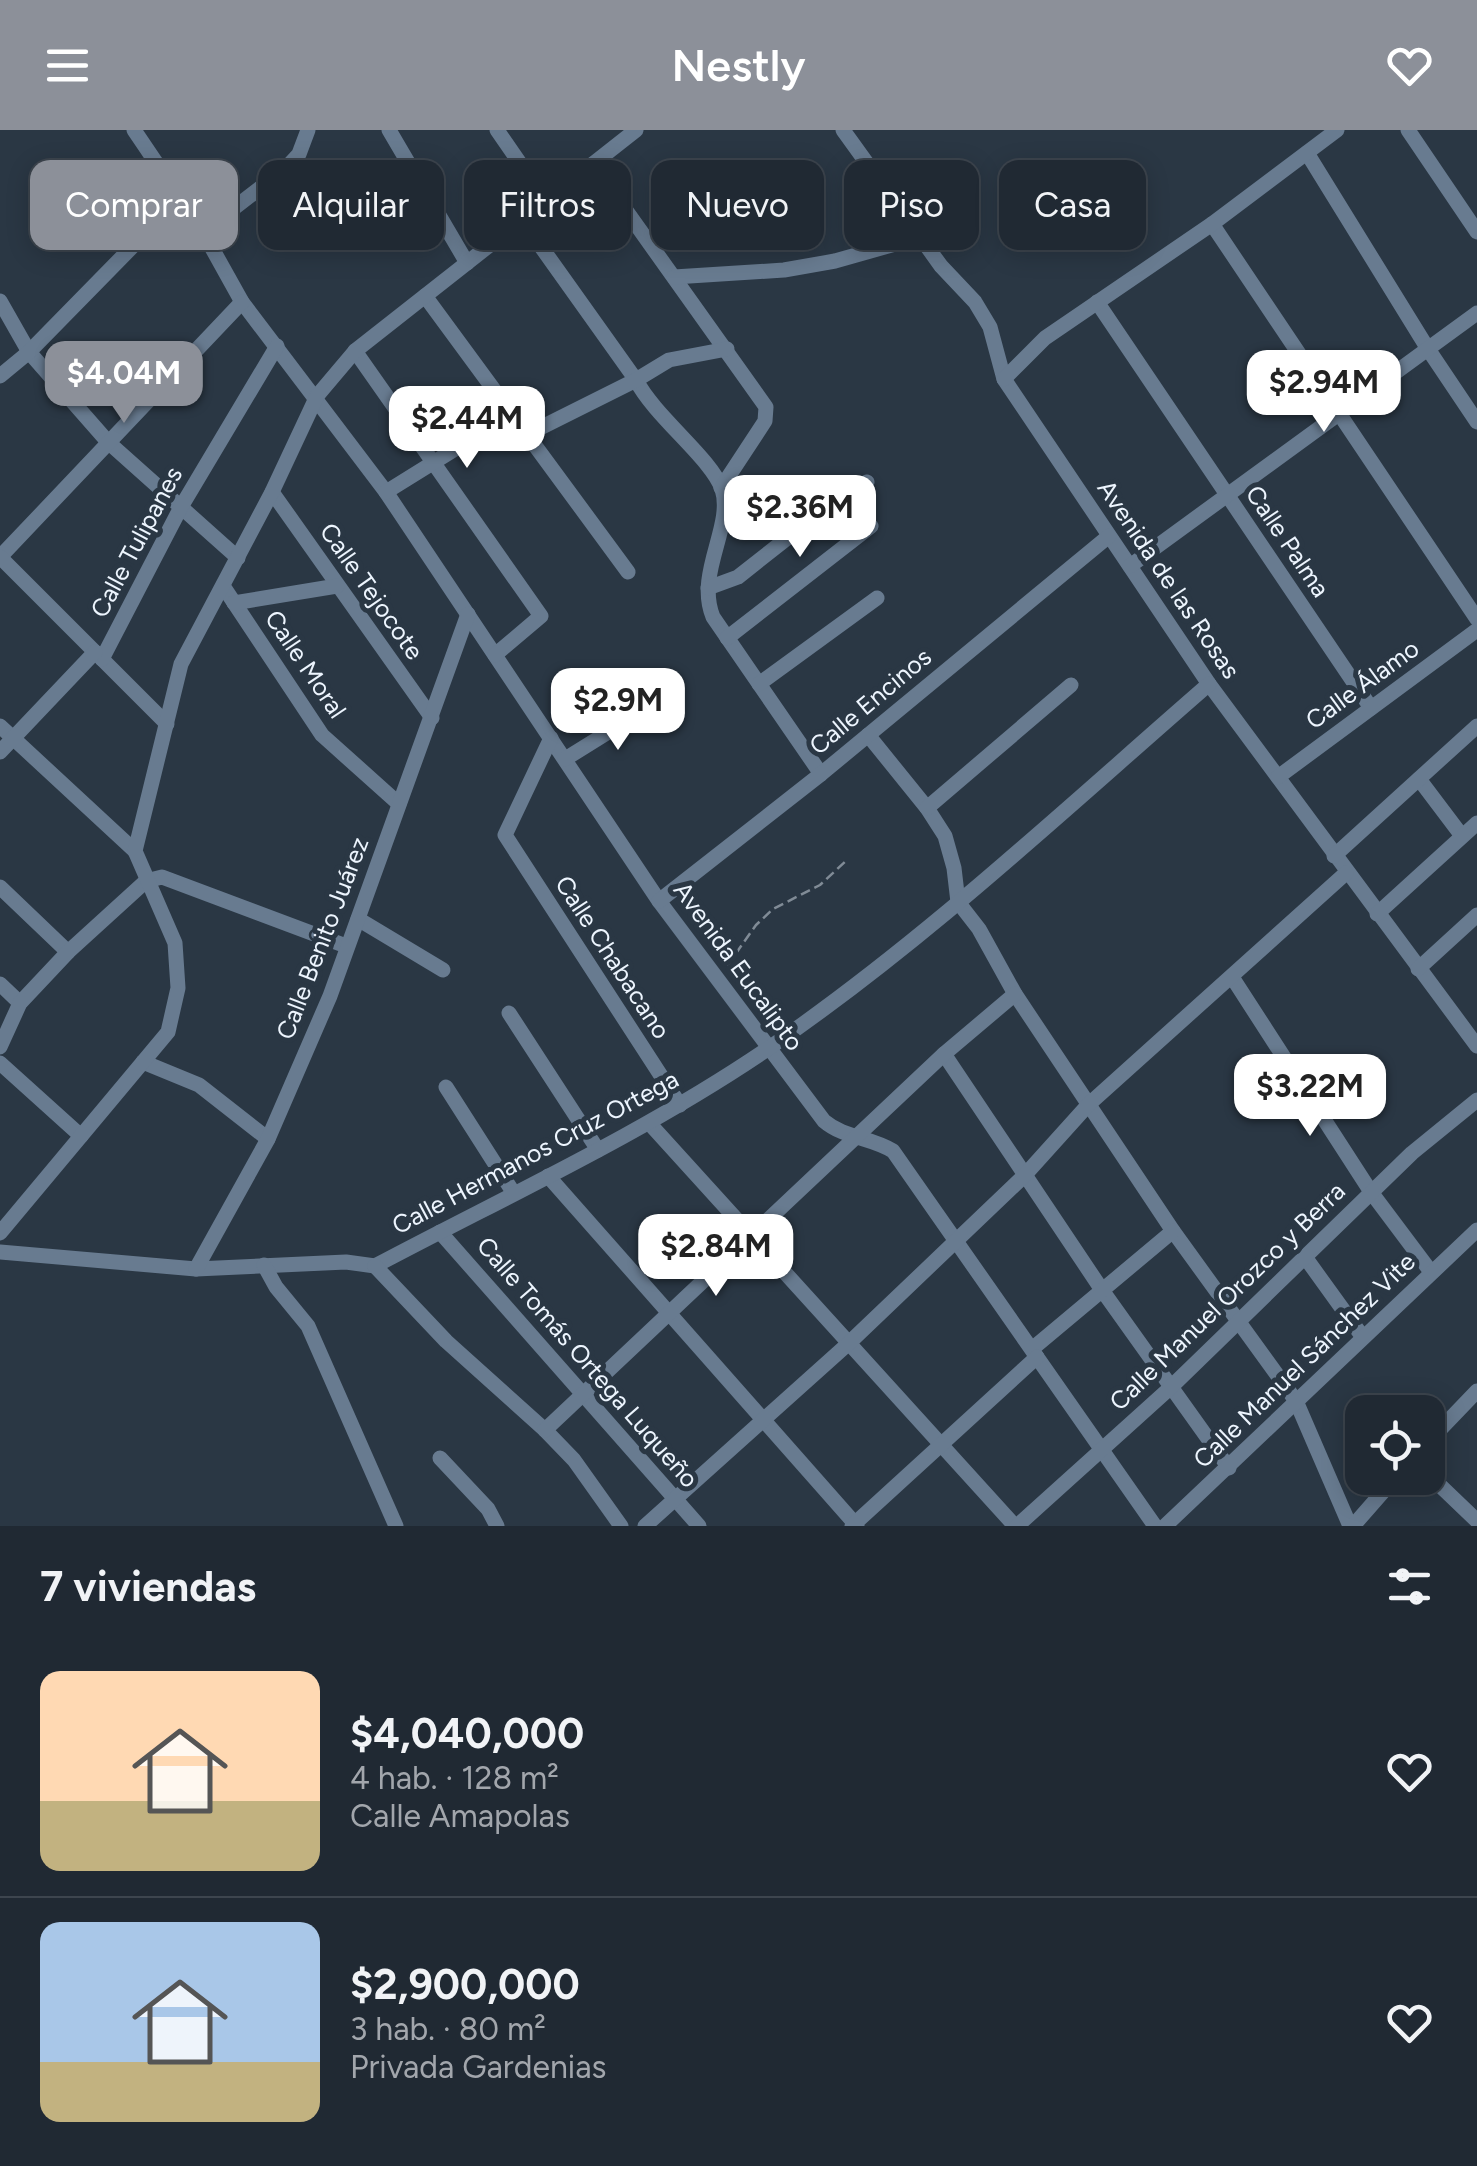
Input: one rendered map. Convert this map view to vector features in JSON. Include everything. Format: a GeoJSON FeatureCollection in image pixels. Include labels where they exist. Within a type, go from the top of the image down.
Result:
{"type":"FeatureCollection","features":[{"type":"Feature","properties":{"kind":"street","name":"Avenida Eucalipto"},"geometry":{"type":"LineString","coordinates":[[134,130],[154,160]]}},
{"type":"Feature","properties":{"kind":"street"},"geometry":{"type":"LineString","coordinates":[[238,205],[286,168],[299,154],[308,130]]}},
{"type":"Feature","properties":{"kind":"street"},"geometry":{"type":"LineString","coordinates":[[389,130],[467,263]]}},
{"type":"Feature","properties":{"kind":"street"},"geometry":{"type":"LineString","coordinates":[[496,130],[517,160]]}},
{"type":"Feature","properties":{"kind":"street"},"geometry":{"type":"LineString","coordinates":[[596,160],[615,136],[636,130]]}},
{"type":"Feature","properties":{"kind":"street","name":"Avenida de las Rosas"},"geometry":{"type":"LineString","coordinates":[[843,130],[865,160]]}},
{"type":"Feature","properties":{"kind":"street"},"geometry":{"type":"LineString","coordinates":[[1004,380],[1045,338],[1212,224],[1337,130]]}},
{"type":"Feature","properties":{"kind":"street"},"geometry":{"type":"LineString","coordinates":[[1408,130],[1477,232]]}},
{"type":"Feature","properties":{"kind":"street"},"geometry":{"type":"LineString","coordinates":[[1307,152],[1477,422]]}},
{"type":"Feature","properties":{"kind":"street"},"geometry":{"type":"LineString","coordinates":[[631,217],[766,407],[765,420],[722,488]]}},
{"type":"Feature","properties":{"kind":"street"},"geometry":{"type":"LineString","coordinates":[[1212,224],[1477,619]]}},
{"type":"Feature","properties":{"kind":"street"},"geometry":{"type":"LineString","coordinates":[[0,376],[29,352],[129,250]]}},
{"type":"Feature","properties":{"kind":"street","name":"Avenida Eucalipto"},"geometry":{"type":"LineString","coordinates":[[213,250],[242,302],[386,492],[660,901],[768,1048],[824,1120],[838,1132],[875,1140],[893,1151],[1155,1526]]}},
{"type":"Feature","properties":{"kind":"street"},"geometry":{"type":"LineString","coordinates":[[135,850],[181,664],[272,492],[316,396],[356,352],[484,250]]}},
{"type":"Feature","properties":{"kind":"street"},"geometry":{"type":"LineString","coordinates":[[543,250],[648,402],[722,488],[724,507],[707,601],[821,774]]}},
{"type":"Feature","properties":{"kind":"street"},"geometry":{"type":"LineString","coordinates":[[674,277],[784,270],[874,250]]}},
{"type":"Feature","properties":{"kind":"street","name":"Avenida de las Rosas"},"geometry":{"type":"LineString","coordinates":[[929,250],[975,302],[990,327],[1004,380],[1209,684],[1477,1046]]}},
{"type":"Feature","properties":{"kind":"street"},"geometry":{"type":"LineString","coordinates":[[425,296],[628,572]]}},
{"type":"Feature","properties":{"kind":"street"},"geometry":{"type":"LineString","coordinates":[[0,301],[29,352],[108,442],[238,558]]}},
{"type":"Feature","properties":{"kind":"street"},"geometry":{"type":"LineString","coordinates":[[167,724],[0,557],[242,302]]}},
{"type":"Feature","properties":{"kind":"street","name":"Calle Palma"},"geometry":{"type":"LineString","coordinates":[[1097,302],[1371,708]]}},
{"type":"Feature","properties":{"kind":"street"},"geometry":{"type":"LineString","coordinates":[[1130,566],[1477,313]]}},
{"type":"Feature","properties":{"kind":"street","name":"Calle Tulipanes"},"geometry":{"type":"LineString","coordinates":[[0,752],[98,655],[277,346]]}},
{"type":"Feature","properties":{"kind":"street"},"geometry":{"type":"LineString","coordinates":[[528,434],[669,360],[727,349]]}},
{"type":"Feature","properties":{"kind":"street"},"geometry":{"type":"LineString","coordinates":[[356,352],[541,616],[495,654]]}},
{"type":"Feature","properties":{"kind":"street"},"geometry":{"type":"LineString","coordinates":[[386,492],[513,414]]}},
{"type":"Feature","properties":{"kind":"street"},"geometry":{"type":"LineString","coordinates":[[708,588],[738,578],[828,506],[867,482]]}},
{"type":"Feature","properties":{"kind":"street","name":"Calle Tejocote"},"geometry":{"type":"LineString","coordinates":[[272,492],[432,718]]}},
{"type":"Feature","properties":{"kind":"street"},"geometry":{"type":"LineString","coordinates":[[728,638],[871,526]]}},
{"type":"Feature","properties":{"kind":"street","name":"Calle Encinos"},"geometry":{"type":"LineString","coordinates":[[660,901],[1110,536]]}},
{"type":"Feature","properties":{"kind":"street","name":"Calle Moral"},"geometry":{"type":"LineString","coordinates":[[223,586],[322,735],[400,804]]}},
{"type":"Feature","properties":{"kind":"street"},"geometry":{"type":"LineString","coordinates":[[234,603],[337,586]]}},
{"type":"Feature","properties":{"kind":"street"},"geometry":{"type":"LineString","coordinates":[[760,684],[876,598]]}},
{"type":"Feature","properties":{"kind":"street","name":"Calle Benito Juárez"},"geometry":{"type":"LineString","coordinates":[[196,1270],[268,1139],[330,996],[468,614]]}},
{"type":"Feature","properties":{"kind":"street","name":"Calle Álamo"},"geometry":{"type":"LineString","coordinates":[[1278,777],[1477,630]]}},
{"type":"Feature","properties":{"kind":"street","name":"Calle Hermanos Cruz Ortega"},"geometry":{"type":"LineString","coordinates":[[375,1266],[650,1124],[768,1048],[958,902],[1209,684]]}},
{"type":"Feature","properties":{"kind":"street"},"geometry":{"type":"LineString","coordinates":[[927,808],[1072,686]]}},
{"type":"Feature","properties":{"kind":"street"},"geometry":{"type":"LineString","coordinates":[[565,759],[647,708]]}},
{"type":"Feature","properties":{"kind":"street"},"geometry":{"type":"LineString","coordinates":[[0,726],[135,850],[175,943],[178,988],[168,1032],[0,1233]]}},
{"type":"Feature","properties":{"kind":"street"},"geometry":{"type":"LineString","coordinates":[[1334,856],[1477,726]]}},
{"type":"Feature","properties":{"kind":"street"},"geometry":{"type":"LineString","coordinates":[[868,735],[927,808],[944,836],[954,868],[958,902],[980,929],[1015,994],[1172,1230],[1296,1401],[1351,1526],[1379,1495]]}},
{"type":"Feature","properties":{"kind":"street","name":"Calle Chabacano"},"geometry":{"type":"LineString","coordinates":[[551,738],[505,835],[680,1106]]}},
{"type":"Feature","properties":{"kind":"street"},"geometry":{"type":"LineString","coordinates":[[1419,779],[1462,836]]}},
{"type":"Feature","properties":{"kind":"street"},"geometry":{"type":"LineString","coordinates":[[1377,914],[1477,823]]}},
{"type":"Feature","properties":{"kind":"street"},"geometry":{"type":"LineString","coordinates":[[645,1526],[849,1343],[1024,1176],[1088,1105],[1346,872]]}},
{"type":"Feature","properties":{"kind":"street"},"geometry":{"type":"LineString","coordinates":[[0,1047],[20,1004],[68,952],[146,881],[162,877],[346,946]]}},
{"type":"Feature","properties":{"kind":"street"},"geometry":{"type":"LineString","coordinates":[[0,887],[68,952]]}},
{"type":"Feature","properties":{"kind":"street"},"geometry":{"type":"LineString","coordinates":[[1418,969],[1477,915]]}},
{"type":"Feature","properties":{"kind":"street"},"geometry":{"type":"LineString","coordinates":[[358,919],[443,970]]}},
{"type":"Feature","properties":{"kind":"street"},"geometry":{"type":"LineString","coordinates":[[1232,977],[1371,1192],[1432,1272]]}},
{"type":"Feature","properties":{"kind":"street"},"geometry":{"type":"LineString","coordinates":[[0,984],[20,1004]]}},
{"type":"Feature","properties":{"kind":"street"},"geometry":{"type":"LineString","coordinates":[[546,1430],[944,1054],[1015,994]]}},
{"type":"Feature","properties":{"kind":"street"},"geometry":{"type":"LineString","coordinates":[[509,1012],[598,1150]]}},
{"type":"Feature","properties":{"kind":"street"},"geometry":{"type":"LineString","coordinates":[[944,1054],[1102,1290],[1228,1468]]}},
{"type":"Feature","properties":{"kind":"street"},"geometry":{"type":"LineString","coordinates":[[142,1062],[199,1086],[268,1139]]}},
{"type":"Feature","properties":{"kind":"street"},"geometry":{"type":"LineString","coordinates":[[0,1063],[81,1136]]}},
{"type":"Feature","properties":{"kind":"street"},"geometry":{"type":"LineString","coordinates":[[446,1087],[513,1192]]}},
{"type":"Feature","properties":{"kind":"street","name":"Calle Manuel Orozco y Berra"},"geometry":{"type":"LineString","coordinates":[[1016,1526],[1170,1388],[1412,1153],[1477,1100]]}},
{"type":"Feature","properties":{"kind":"street"},"geometry":{"type":"LineString","coordinates":[[650,1124],[1016,1526]]}},
{"type":"Feature","properties":{"kind":"street"},"geometry":{"type":"LineString","coordinates":[[548,1176],[855,1525],[1034,1353],[1172,1230]]}},
{"type":"Feature","properties":{"kind":"street","name":"Calle Manuel Sánchez Vite"},"geometry":{"type":"LineString","coordinates":[[1165,1526],[1477,1230]]}},
{"type":"Feature","properties":{"kind":"street","name":"Calle Tomás Ortega Luqueño"},"geometry":{"type":"LineString","coordinates":[[440,1232],[700,1526]]}},
{"type":"Feature","properties":{"kind":"street"},"geometry":{"type":"LineString","coordinates":[[0,1252],[196,1270],[346,1262],[375,1266],[446,1341],[546,1430],[574,1460],[621,1526]]}},
{"type":"Feature","properties":{"kind":"street"},"geometry":{"type":"LineString","coordinates":[[1305,1257],[1362,1336]]}},
{"type":"Feature","properties":{"kind":"street"},"geometry":{"type":"LineString","coordinates":[[264,1265],[276,1287],[308,1326],[396,1526]]}},
{"type":"Feature","properties":{"kind":"street"},"geometry":{"type":"LineString","coordinates":[[1445,1425],[1477,1392]]}},
{"type":"Feature","properties":{"kind":"street"},"geometry":{"type":"LineString","coordinates":[[440,1458],[488,1509],[497,1526]]}},
{"type":"Feature","properties":{"kind":"street"},"geometry":{"type":"LineString","coordinates":[[1445,1490],[1477,1520]]}},
{"type":"Feature","properties":{"kind":"path"},"geometry":{"type":"LineString","coordinates":[[718,980],[756,925],[788,899],[804,895],[820,884],[848,859]]}}]}
